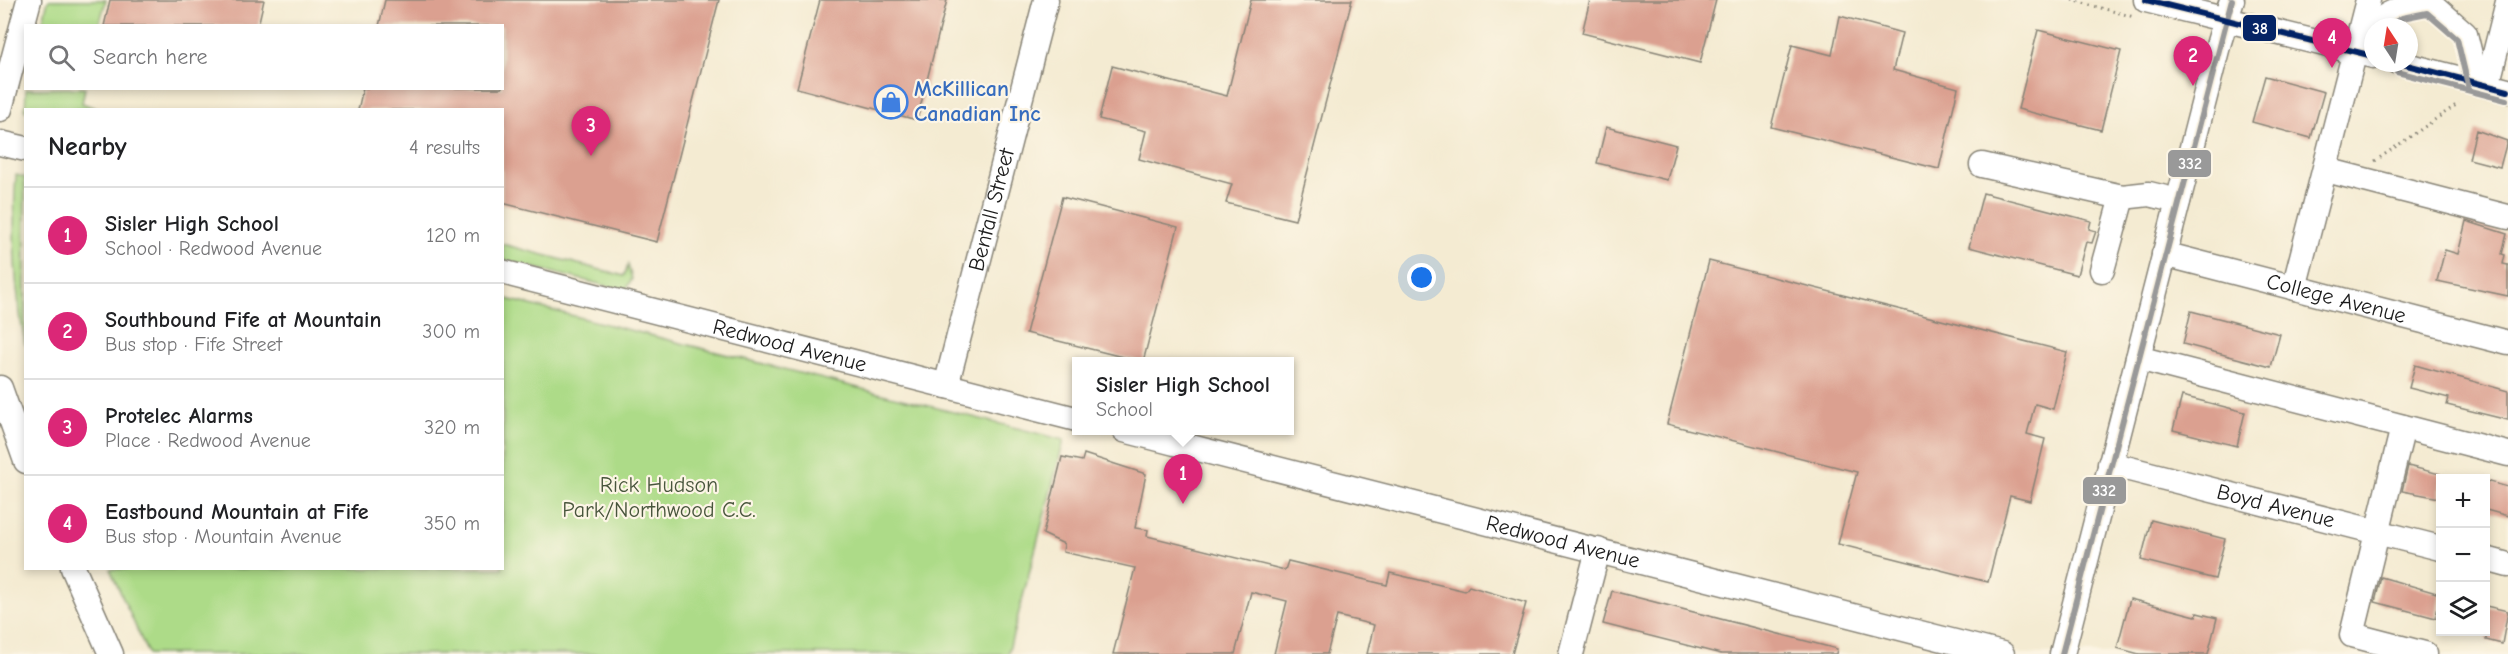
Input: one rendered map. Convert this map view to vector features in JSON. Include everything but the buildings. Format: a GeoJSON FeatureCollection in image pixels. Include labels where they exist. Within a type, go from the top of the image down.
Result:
{"type":"FeatureCollection","features":[{"type":"Feature","properties":{"kind":"street"},"geometry":{"type":"LineString","coordinates":[[0,109],[29,0]]}},
{"type":"Feature","properties":{"kind":"street","name":"Bentall Street"},"geometry":{"type":"LineString","coordinates":[[946,386],[1046,0]]}},
{"type":"Feature","properties":{"kind":"street"},"geometry":{"type":"LineString","coordinates":[[2367,18],[2368,0]]}},
{"type":"Feature","properties":{"kind":"street"},"geometry":{"type":"LineString","coordinates":[[2491,87],[2508,2]]}},
{"type":"Feature","properties":{"kind":"street"},"geometry":{"type":"LineString","coordinates":[[2382,18],[2392,12],[2430,3],[2465,34],[2491,87]]}},
{"type":"Feature","properties":{"kind":"street"},"geometry":{"type":"LineString","coordinates":[[2142,9],[2229,11],[2364,53]]}},
{"type":"Feature","properties":{"kind":"street"},"geometry":{"type":"LineString","coordinates":[[2062,654],[2219,42],[2229,11]]}},
{"type":"Feature","properties":{"kind":"street"},"geometry":{"type":"LineString","coordinates":[[2294,288],[2326,170],[2364,60]]}},
{"type":"Feature","properties":{"kind":"street"},"geometry":{"type":"LineString","coordinates":[[2418,68],[2491,87]]}},
{"type":"Feature","properties":{"kind":"street"},"geometry":{"type":"LineString","coordinates":[[0,143],[24,149]]}},
{"type":"Feature","properties":{"kind":"street"},"geometry":{"type":"LineString","coordinates":[[1982,165],[2122,197],[2149,194],[2178,201]]}},
{"type":"Feature","properties":{"kind":"street"},"geometry":{"type":"LineString","coordinates":[[2326,170],[2508,217]]}},
{"type":"Feature","properties":{"kind":"street"},"geometry":{"type":"LineString","coordinates":[[2102,270],[2122,197]]}},
{"type":"Feature","properties":{"kind":"street","name":"College Avenue"},"geometry":{"type":"LineString","coordinates":[[2164,254],[2508,343]]}},
{"type":"Feature","properties":{"kind":"street","name":"Redwood Avenue"},"geometry":{"type":"LineString","coordinates":[[504,273],[1072,417]]}},
{"type":"Feature","properties":{"kind":"street"},"geometry":{"type":"LineString","coordinates":[[2138,358],[2508,454]]}},
{"type":"Feature","properties":{"kind":"street"},"geometry":{"type":"LineString","coordinates":[[0,388],[24,455]]}},
{"type":"Feature","properties":{"kind":"street"},"geometry":{"type":"LineString","coordinates":[[2403,427],[2352,636],[2425,654]]}},
{"type":"Feature","properties":{"kind":"street","name":"Redwood Avenue"},"geometry":{"type":"LineString","coordinates":[[1144,435],[2002,654]]}},
{"type":"Feature","properties":{"kind":"street","name":"Boyd Avenue"},"geometry":{"type":"LineString","coordinates":[[2110,464],[2436,547]]}},
{"type":"Feature","properties":{"kind":"street"},"geometry":{"type":"LineString","coordinates":[[1571,654],[1598,550]]}},
{"type":"Feature","properties":{"kind":"street"},"geometry":{"type":"LineString","coordinates":[[2490,560],[2508,565]]}},
{"type":"Feature","properties":{"kind":"street"},"geometry":{"type":"LineString","coordinates":[[74,570],[111,654]]}},
{"type":"Feature","properties":{"kind":"path"},"geometry":{"type":"LineString","coordinates":[[2072,0],[2142,9]]}},
{"type":"Feature","properties":{"kind":"path"},"geometry":{"type":"LineString","coordinates":[[2351,177],[2459,103]]}},
{"type":"Feature","properties":{"kind":"green space"},"geometry":{"type":"Polygon","coordinates":[[[48,0],[106,0],[99,24],[42,24],[48,0]]]}},
{"type":"Feature","properties":{"kind":"green space"},"geometry":{"type":"Polygon","coordinates":[[[26,90],[85,90],[82,103],[94,108],[25,108],[26,90]]]}},
{"type":"Feature","properties":{"kind":"green space"},"geometry":{"type":"Polygon","coordinates":[[[16,175],[24,177],[24,339],[18,301],[14,219],[16,175]]]}},
{"type":"Feature","properties":{"kind":"green space"},"geometry":{"type":"Polygon","coordinates":[[[504,245],[624,276],[628,265],[632,279],[626,289],[504,260],[504,245]]]}},
{"type":"Feature","properties":{"kind":"green space","name":"Rick Hudson Park/Northwood C.C."},"geometry":{"type":"Polygon","coordinates":[[[504,298],[1064,440],[1008,654],[148,654],[110,570],[504,570],[504,298]]]}},
{"type":"Feature","properties":{"kind":"transit line","name":"38"},"geometry":{"type":"LineString","coordinates":[[2146,0],[2364,54]]}},
{"type":"Feature","properties":{"kind":"transit line","name":"332"},"geometry":{"type":"LineString","coordinates":[[2062,654],[2232,0]]}},
{"type":"Feature","properties":{"kind":"transit line"},"geometry":{"type":"LineString","coordinates":[[2402,18],[2427,13],[2457,39],[2468,85]]}},
{"type":"Feature","properties":{"kind":"transit line","name":"38"},"geometry":{"type":"LineString","coordinates":[[2418,68],[2508,91]]}},
{"type":"Feature","properties":{"kind":"transit line"},"geometry":{"type":"LineString","coordinates":[[2397,72],[2506,100]]}},
{"type":"Feature","properties":{"kind":"place","name":"Eastbound Mountain at Fife"},"geometry":{"type":"Point","coordinates":[2332,68]}},
{"type":"Feature","properties":{"kind":"place","name":"Southbound Fife at Mountain"},"geometry":{"type":"Point","coordinates":[2193,86]}},
{"type":"Feature","properties":{"kind":"place","name":"McKillican Canadian Inc"},"geometry":{"type":"Point","coordinates":[891,102]}},
{"type":"Feature","properties":{"kind":"place","name":"Protelec Alarms"},"geometry":{"type":"Point","coordinates":[591,156]}},
{"type":"Feature","properties":{"kind":"place","name":"Sisler High School"},"geometry":{"type":"Point","coordinates":[1183,504]}}]}
